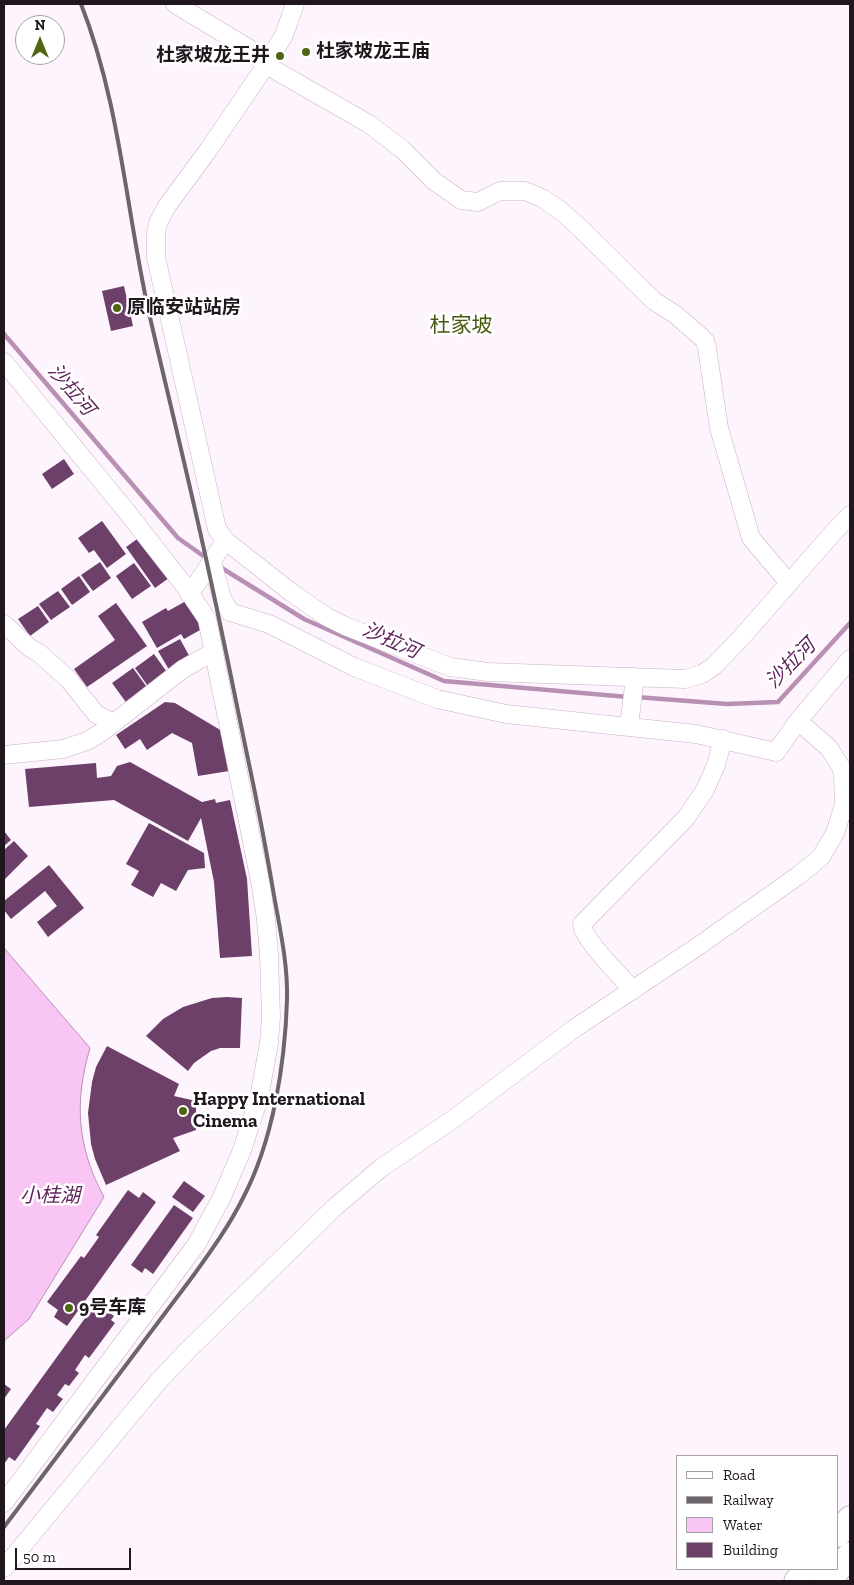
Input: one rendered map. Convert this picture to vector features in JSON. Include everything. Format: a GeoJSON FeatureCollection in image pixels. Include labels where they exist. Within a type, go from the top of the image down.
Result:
{"type":"FeatureCollection","features":[{"type":"Feature","properties":{"kind":"main road"},"geometry":{"type":"LineString","coordinates":[[839,1533],[850,1519]]}},
{"type":"Feature","properties":{"kind":"main road"},"geometry":{"type":"LineString","coordinates":[[839,1568],[850,1555]]}},
{"type":"Feature","properties":{"kind":"main road"},"geometry":{"type":"LineString","coordinates":[[797,1581],[807,1570]]}},
{"type":"Feature","properties":{"kind":"main road"},"geometry":{"type":"LineString","coordinates":[[828,1581],[837,1570]]}},
{"type":"Feature","properties":{"kind":"street"},"geometry":{"type":"LineString","coordinates":[[175,4],[248,48],[266,65],[369,124],[402,149],[434,181],[461,200],[478,202],[500,191],[525,191],[542,198],[579,227],[654,301],[676,315],[700,336],[707,348],[719,428],[751,538],[789,582]]}},
{"type":"Feature","properties":{"kind":"street"},"geometry":{"type":"LineString","coordinates":[[295,4],[284,35],[266,65],[209,149],[167,206],[158,223],[155,244],[158,266],[217,529],[222,598],[230,612],[269,624],[354,667],[438,699],[506,714],[630,723],[723,739],[776,752],[798,721],[850,659]]}},
{"type":"Feature","properties":{"kind":"street"},"geometry":{"type":"LineString","coordinates":[[4,362],[127,512],[194,588],[207,619],[261,886],[269,955],[271,1017],[265,1069],[259,1098],[242,1150],[222,1198],[196,1245],[4,1503]]}},
{"type":"Feature","properties":{"kind":"street"},"geometry":{"type":"LineString","coordinates":[[218,552],[292,593],[345,626],[450,666],[488,672],[635,681],[685,679],[702,674],[714,666],[850,515]]}},
{"type":"Feature","properties":{"kind":"street"},"geometry":{"type":"LineString","coordinates":[[194,588],[218,552]]}},
{"type":"Feature","properties":{"kind":"street"},"geometry":{"type":"LineString","coordinates":[[4,624],[69,680],[96,714],[114,723]]}},
{"type":"Feature","properties":{"kind":"street"},"geometry":{"type":"LineString","coordinates":[[4,756],[75,746],[102,732],[183,669],[213,652]]}},
{"type":"Feature","properties":{"kind":"street"},"geometry":{"type":"LineString","coordinates":[[630,723],[635,681]]}},
{"type":"Feature","properties":{"kind":"street"},"geometry":{"type":"LineString","coordinates":[[4,1568],[158,1383],[195,1343],[335,1207],[381,1168],[452,1120],[575,1028],[697,947],[821,858],[835,833],[844,806],[843,776],[829,748],[798,721]]}},
{"type":"Feature","properties":{"kind":"street"},"geometry":{"type":"LineString","coordinates":[[633,990],[590,941],[582,929],[582,924],[686,818],[705,790],[716,765],[723,739]]}},
{"type":"Feature","properties":{"kind":"water","name":"小桂湖"},"geometry":{"type":"Polygon","coordinates":[[[4,948],[90,1048],[82,1087],[81,1124],[88,1160],[104,1197],[29,1319],[4,1341],[4,948]]]}},
{"type":"Feature","properties":{"kind":"building","name":"原临安站站房"},"geometry":{"type":"Polygon","coordinates":[[[124,286],[133,326],[111,331],[102,291],[124,286]]]}},
{"type":"Feature","properties":{"kind":"building"},"geometry":{"type":"Polygon","coordinates":[[[64,459],[74,474],[52,489],[42,474],[64,459]]]}},
{"type":"Feature","properties":{"kind":"building"},"geometry":{"type":"Polygon","coordinates":[[[102,521],[126,554],[107,568],[94,550],[89,553],[78,538],[102,521]]]}},
{"type":"Feature","properties":{"kind":"building"},"geometry":{"type":"Polygon","coordinates":[[[140,537],[169,578],[155,588],[126,547],[140,537]]]}},
{"type":"Feature","properties":{"kind":"building"},"geometry":{"type":"Polygon","coordinates":[[[100,562],[111,578],[93,591],[81,575],[100,562]]]}},
{"type":"Feature","properties":{"kind":"building"},"geometry":{"type":"Polygon","coordinates":[[[134,563],[151,586],[132,599],[116,576],[134,563]]]}},
{"type":"Feature","properties":{"kind":"building"},"geometry":{"type":"Polygon","coordinates":[[[79,576],[90,592],[72,605],[61,589],[79,576]]]}},
{"type":"Feature","properties":{"kind":"building"},"geometry":{"type":"Polygon","coordinates":[[[58,591],[70,607],[51,620],[39,604],[58,591]]]}},
{"type":"Feature","properties":{"kind":"building"},"geometry":{"type":"Polygon","coordinates":[[[186,601],[202,629],[184,639],[181,634],[157,648],[142,622],[166,608],[168,611],[186,601]]]}},
{"type":"Feature","properties":{"kind":"building"},"geometry":{"type":"Polygon","coordinates":[[[116,603],[147,646],[87,687],[74,669],[115,640],[98,616],[116,603]]]}},
{"type":"Feature","properties":{"kind":"building"},"geometry":{"type":"Polygon","coordinates":[[[38,606],[49,622],[30,636],[18,619],[38,606]]]}},
{"type":"Feature","properties":{"kind":"building"},"geometry":{"type":"Polygon","coordinates":[[[180,639],[192,661],[171,673],[158,651],[180,639]]]}},
{"type":"Feature","properties":{"kind":"building"},"geometry":{"type":"Polygon","coordinates":[[[154,654],[169,675],[150,689],[135,668],[154,654]]]}},
{"type":"Feature","properties":{"kind":"building"},"geometry":{"type":"Polygon","coordinates":[[[133,668],[149,690],[128,705],[112,683],[133,668]]]}},
{"type":"Feature","properties":{"kind":"building"},"geometry":{"type":"Polygon","coordinates":[[[165,702],[175,703],[222,731],[229,771],[198,776],[192,743],[172,733],[147,750],[140,739],[125,749],[116,735],[165,702]]]}},
{"type":"Feature","properties":{"kind":"building"},"geometry":{"type":"Polygon","coordinates":[[[130,762],[202,802],[215,799],[216,803],[230,800],[247,879],[252,956],[220,958],[214,882],[201,818],[188,841],[114,800],[29,807],[25,769],[96,763],[97,778],[111,776],[117,766],[130,762]]]}},
{"type":"Feature","properties":{"kind":"building"},"geometry":{"type":"Polygon","coordinates":[[[149,823],[204,853],[205,868],[188,870],[176,891],[161,883],[153,897],[131,885],[139,871],[126,864],[149,823]]]}},
{"type":"Feature","properties":{"kind":"building"},"geometry":{"type":"Polygon","coordinates":[[[4,831],[11,840],[4,846],[4,831]]]}},
{"type":"Feature","properties":{"kind":"building"},"geometry":{"type":"Polygon","coordinates":[[[14,841],[28,856],[4,880],[4,850],[14,841]]]}},
{"type":"Feature","properties":{"kind":"building"},"geometry":{"type":"Polygon","coordinates":[[[49,865],[84,908],[48,937],[37,922],[57,906],[45,891],[11,919],[4,910],[4,901],[49,865]]]}},
{"type":"Feature","properties":{"kind":"building"},"geometry":{"type":"Polygon","coordinates":[[[212,998],[242,998],[240,1048],[220,1048],[211,1051],[194,1063],[188,1071],[146,1036],[163,1019],[183,1007],[212,998]]]}},
{"type":"Feature","properties":{"kind":"building"},"geometry":{"type":"Polygon","coordinates":[[[107,1046],[179,1084],[174,1096],[196,1101],[196,1130],[173,1138],[180,1151],[106,1185],[91,1144],[88,1113],[96,1067],[107,1046]]]}},
{"type":"Feature","properties":{"kind":"building"},"geometry":{"type":"Polygon","coordinates":[[[184,1181],[205,1196],[193,1212],[172,1197],[184,1181]]]}},
{"type":"Feature","properties":{"kind":"building"},"geometry":{"type":"Polygon","coordinates":[[[128,1190],[139,1198],[143,1192],[156,1202],[67,1326],[54,1317],[58,1310],[47,1302],[81,1256],[84,1258],[99,1237],[96,1235],[128,1190]]]}},
{"type":"Feature","properties":{"kind":"building"},"geometry":{"type":"Polygon","coordinates":[[[174,1205],[193,1218],[153,1274],[145,1268],[142,1273],[131,1265],[174,1205]]]}},
{"type":"Feature","properties":{"kind":"building"},"geometry":{"type":"Polygon","coordinates":[[[96,1303],[114,1316],[111,1320],[115,1323],[89,1358],[85,1355],[75,1370],[79,1373],[69,1386],[65,1384],[57,1395],[63,1399],[53,1412],[47,1408],[36,1424],[40,1426],[15,1461],[9,1457],[4,1464],[4,1430],[96,1303]]]}},
{"type":"Feature","properties":{"kind":"building"},"geometry":{"type":"Polygon","coordinates":[[[4,1384],[11,1389],[4,1399],[4,1384]]]}},
{"type":"Feature","properties":{"kind":"waterway","name":"沙拉河"},"geometry":{"type":"LineString","coordinates":[[4,334],[178,538],[209,560]]}},
{"type":"Feature","properties":{"kind":"waterway","name":"沙拉河"},"geometry":{"type":"LineString","coordinates":[[220,567],[304,619],[444,681],[628,697]]}},
{"type":"Feature","properties":{"kind":"waterway","name":"沙拉河"},"geometry":{"type":"LineString","coordinates":[[636,697],[727,704],[778,702],[850,623]]}},
{"type":"Feature","properties":{"kind":"railway"},"geometry":{"type":"LineString","coordinates":[[4,1527],[193,1276],[220,1238],[238,1208],[253,1176],[270,1127],[276,1102],[286,1025],[287,988],[284,951],[255,794],[209,572],[149,313],[114,118],[94,41],[81,4]]}},
{"type":"Feature","properties":{"kind":"place","name":"杜家坡龙王庙"},"geometry":{"type":"Point","coordinates":[306,52]}},
{"type":"Feature","properties":{"kind":"place","name":"杜家坡龙王井"},"geometry":{"type":"Point","coordinates":[280,56]}},
{"type":"Feature","properties":{"kind":"place","name":"原临安站站房"},"geometry":{"type":"Point","coordinates":[117,308]}},
{"type":"Feature","properties":{"kind":"place","name":"Happy International Cinema"},"geometry":{"type":"Point","coordinates":[183,1111]}},
{"type":"Feature","properties":{"kind":"place","name":"9号车库"},"geometry":{"type":"Point","coordinates":[69,1308]}},
{"type":"Feature","properties":{"kind":"district","name":"杜家坡"},"geometry":{"type":"Point","coordinates":[461,326]}}]}
